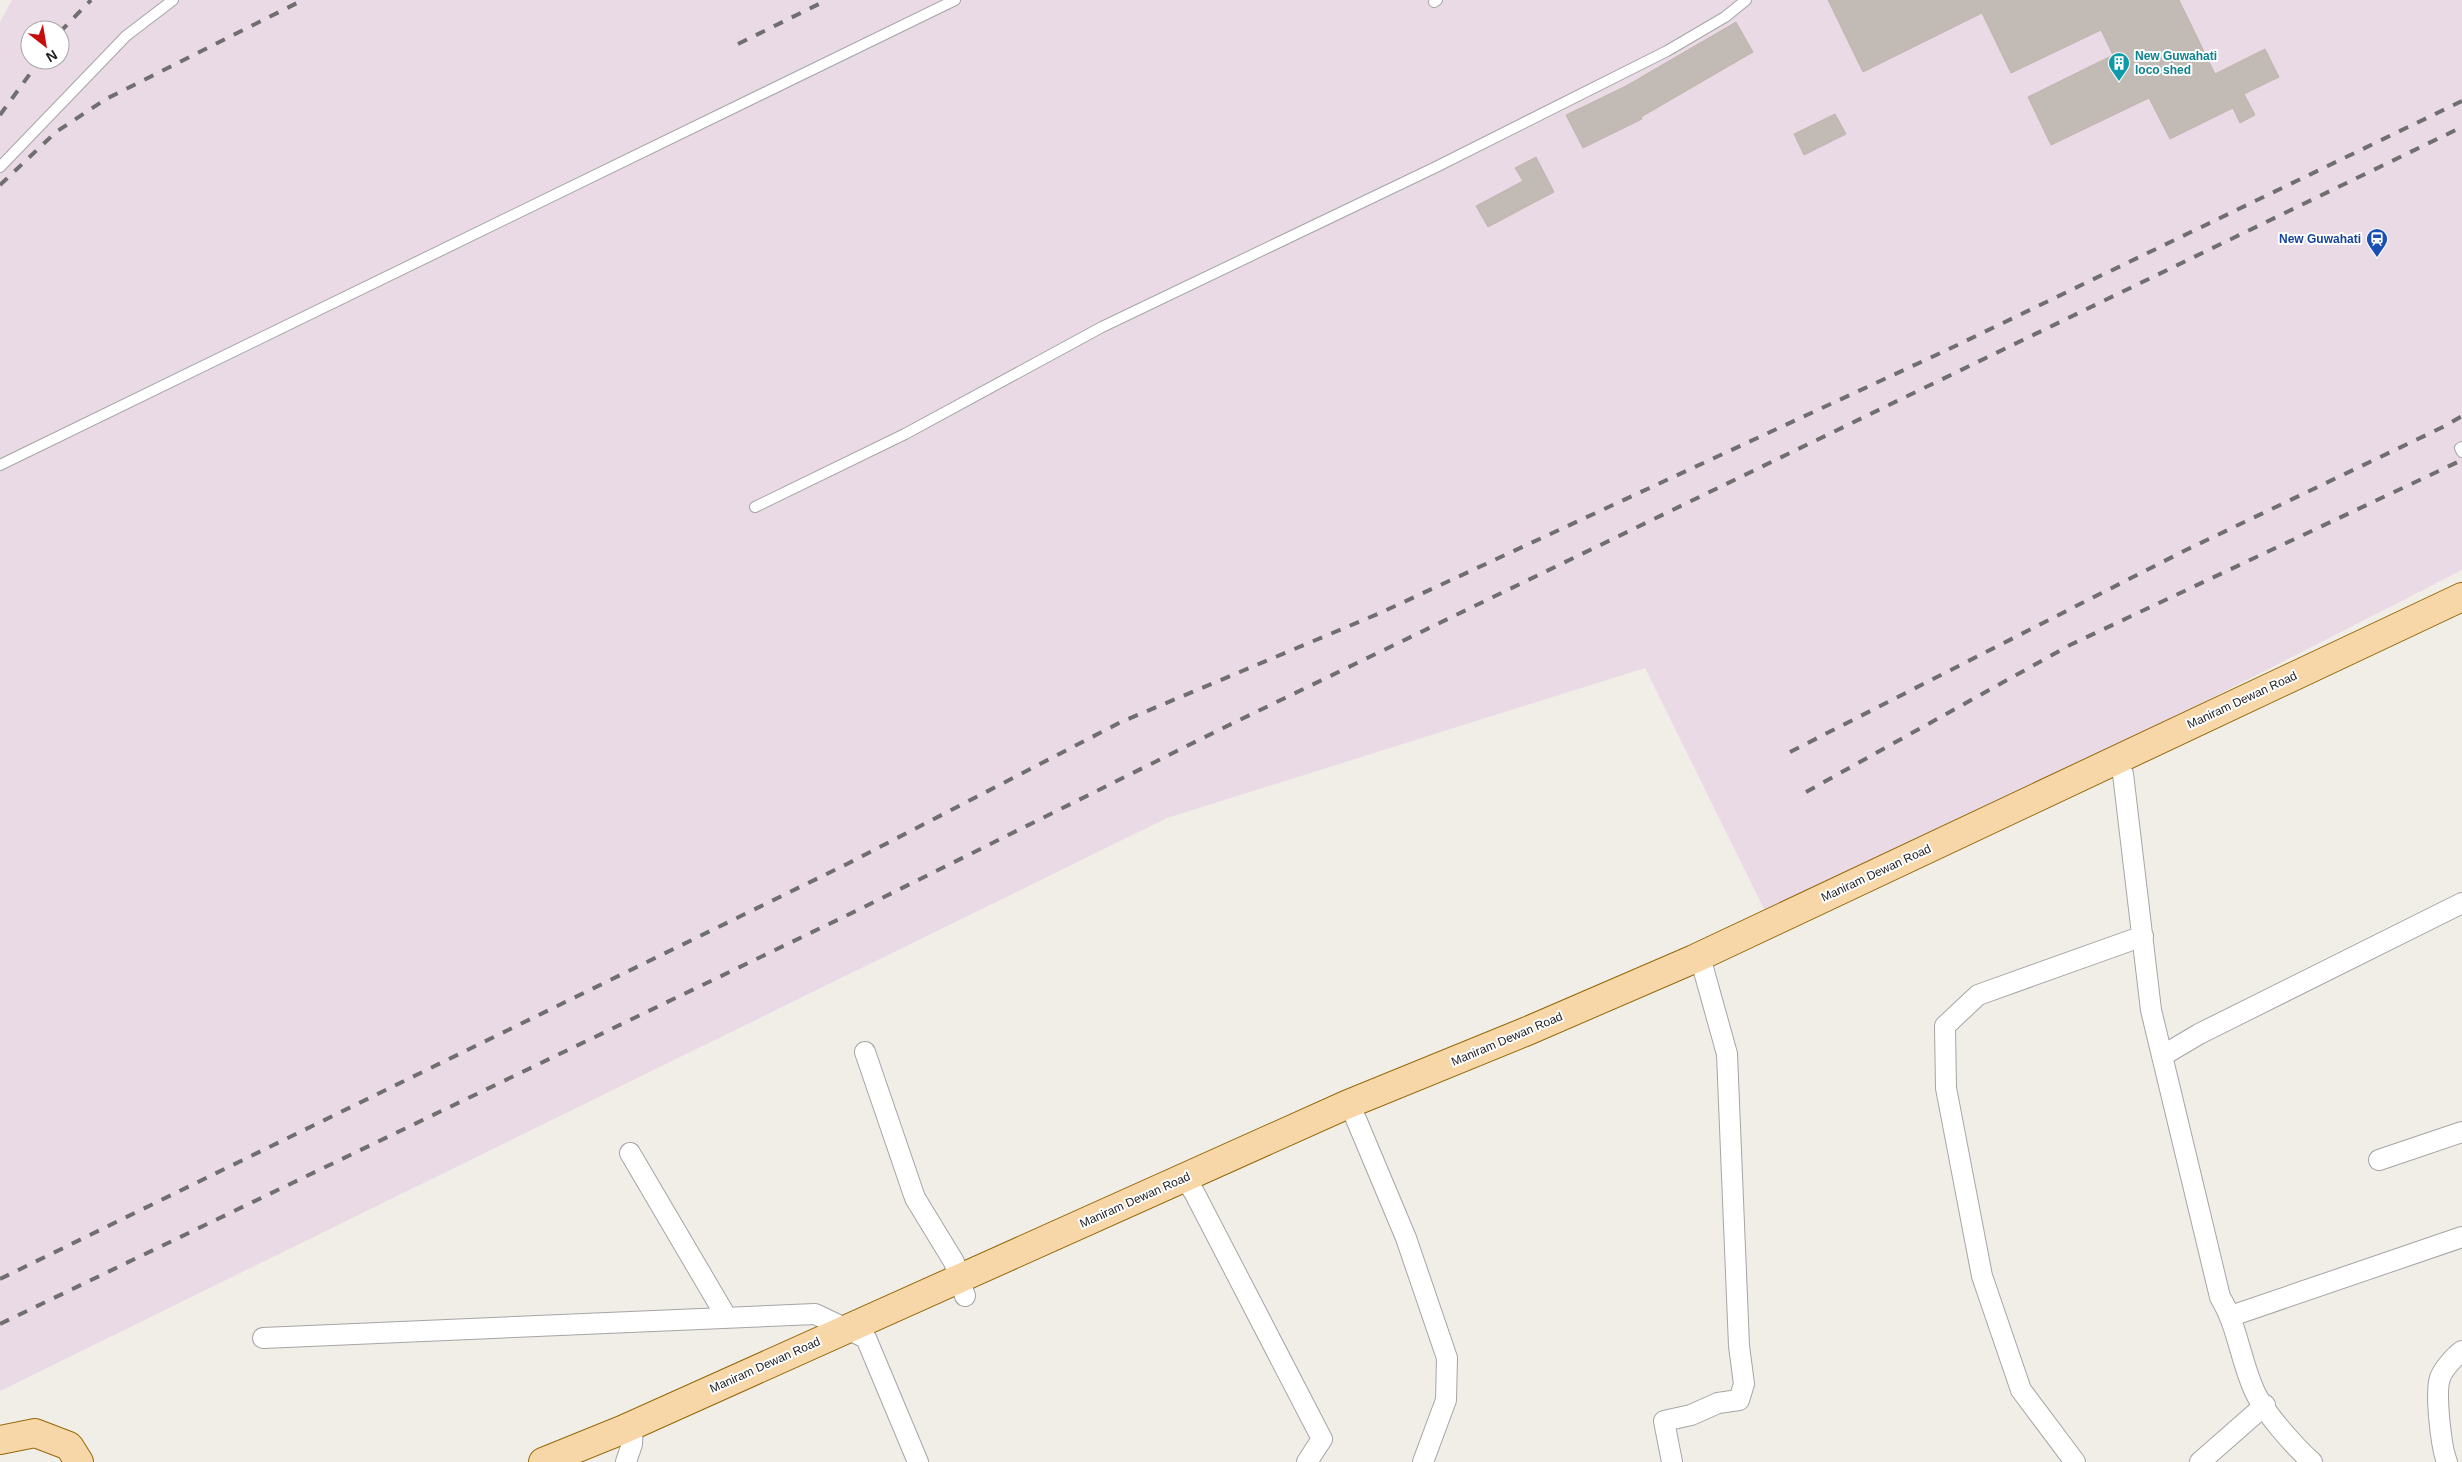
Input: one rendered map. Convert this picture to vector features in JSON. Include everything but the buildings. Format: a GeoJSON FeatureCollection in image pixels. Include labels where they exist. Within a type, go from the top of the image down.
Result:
{"type":"FeatureCollection","features":[{"type":"Feature","properties":{"kind":"main road","name":"Maniram Dewan Road"},"geometry":{"type":"LineString","coordinates":[[1189,1185],[1356,1119],[1702,965],[2118,767],[2462,597]]}},
{"type":"Feature","properties":{"kind":"main road","name":"Maniram Dewan Road"},"geometry":{"type":"LineString","coordinates":[[2118,767],[2462,614]]}},
{"type":"Feature","properties":{"kind":"main road","name":"Maniram Dewan Road"},"geometry":{"type":"LineString","coordinates":[[589,1462],[630,1444],[856,1333],[962,1288],[1189,1185],[1346,1105],[1566,1024]]}},
{"type":"Feature","properties":{"kind":"main road"},"geometry":{"type":"LineString","coordinates":[[0,1440],[35,1434],[69,1446],[73,1459]]}},
{"type":"Feature","properties":{"kind":"main road","name":"Maniram Dewan Road"},"geometry":{"type":"LineString","coordinates":[[543,1462],[630,1444]]}},
{"type":"Feature","properties":{"kind":"street"},"geometry":{"type":"LineString","coordinates":[[2118,767],[2143,936],[2151,1010],[2220,1297],[2231,1316],[2254,1391],[2295,1447],[2312,1462]]}},
{"type":"Feature","properties":{"kind":"street"},"geometry":{"type":"LineString","coordinates":[[2162,1056],[2199,1034],[2462,903]]}},
{"type":"Feature","properties":{"kind":"street"},"geometry":{"type":"LineString","coordinates":[[2075,1462],[2021,1390],[1982,1276],[1946,1088],[1946,1026],[1978,995],[2143,936]]}},
{"type":"Feature","properties":{"kind":"street"},"geometry":{"type":"LineString","coordinates":[[1672,1462],[1664,1421],[1691,1415],[1718,1403],[1738,1400],[1744,1384],[1739,1346],[1726,1054],[1702,965]]}},
{"type":"Feature","properties":{"kind":"street"},"geometry":{"type":"LineString","coordinates":[[864,1052],[915,1198],[954,1262],[962,1288]]}},
{"type":"Feature","properties":{"kind":"street"},"geometry":{"type":"LineString","coordinates":[[1356,1119],[1406,1238],[1447,1358],[1446,1400],[1423,1462]]}},
{"type":"Feature","properties":{"kind":"street"},"geometry":{"type":"LineString","coordinates":[[2379,1160],[2462,1132]]}},
{"type":"Feature","properties":{"kind":"street"},"geometry":{"type":"LineString","coordinates":[[630,1153],[727,1318]]}},
{"type":"Feature","properties":{"kind":"street"},"geometry":{"type":"LineString","coordinates":[[1189,1185],[1322,1439],[1307,1462]]}},
{"type":"Feature","properties":{"kind":"street"},"geometry":{"type":"LineString","coordinates":[[2231,1316],[2462,1236]]}},
{"type":"Feature","properties":{"kind":"street"},"geometry":{"type":"LineString","coordinates":[[263,1338],[815,1314],[856,1333],[918,1462]]}},
{"type":"Feature","properties":{"kind":"street"},"geometry":{"type":"LineString","coordinates":[[2447,1462],[2442,1451],[2437,1395],[2440,1376],[2462,1351]]}},
{"type":"Feature","properties":{"kind":"street"},"geometry":{"type":"LineString","coordinates":[[2200,1462],[2265,1406]]}},
{"type":"Feature","properties":{"kind":"lane"},"geometry":{"type":"LineString","coordinates":[[0,167],[126,36],[173,0]]}},
{"type":"Feature","properties":{"kind":"lane"},"geometry":{"type":"LineString","coordinates":[[0,466],[954,0]]}},
{"type":"Feature","properties":{"kind":"lane"},"geometry":{"type":"LineString","coordinates":[[755,507],[905,434],[1102,327],[1445,163],[1667,51],[1725,17],[1746,0]]}},
{"type":"Feature","properties":{"kind":"lane"},"geometry":{"type":"LineString","coordinates":[[2462,447],[2460,448],[2462,452]]}},
{"type":"Feature","properties":{"kind":"shaded area"},"geometry":{"type":"Polygon","coordinates":[[[12,0],[2462,0],[2462,570],[1771,923],[1645,668],[1167,818],[0,1391],[0,22],[12,0]]]}},
{"type":"Feature","properties":{"kind":"railway"},"geometry":{"type":"LineString","coordinates":[[70,22],[91,0]]}},
{"type":"Feature","properties":{"kind":"railway"},"geometry":{"type":"LineString","coordinates":[[0,185],[56,132],[106,99],[303,0]]}},
{"type":"Feature","properties":{"kind":"railway"},"geometry":{"type":"LineString","coordinates":[[738,44],[827,0]]}},
{"type":"Feature","properties":{"kind":"railway"},"geometry":{"type":"LineString","coordinates":[[0,115],[33,70]]}},
{"type":"Feature","properties":{"kind":"railway"},"geometry":{"type":"LineString","coordinates":[[0,1279],[847,864],[1121,722],[1380,613],[1947,350],[2462,101]]}},
{"type":"Feature","properties":{"kind":"railway"},"geometry":{"type":"LineString","coordinates":[[0,1324],[858,910],[1221,729],[2462,127]]}},
{"type":"Feature","properties":{"kind":"railway"},"geometry":{"type":"LineString","coordinates":[[1790,752],[2186,550],[2445,426],[2462,416]]}},
{"type":"Feature","properties":{"kind":"railway"},"geometry":{"type":"LineString","coordinates":[[1806,792],[2070,645],[2462,460]]}},
{"type":"Feature","properties":{"kind":"place","name":"New Guwahati loco shed"},"geometry":{"type":"Point","coordinates":[2119,82]}},
{"type":"Feature","properties":{"kind":"place","name":"New Guwahati"},"geometry":{"type":"Point","coordinates":[2377,258]}}]}
